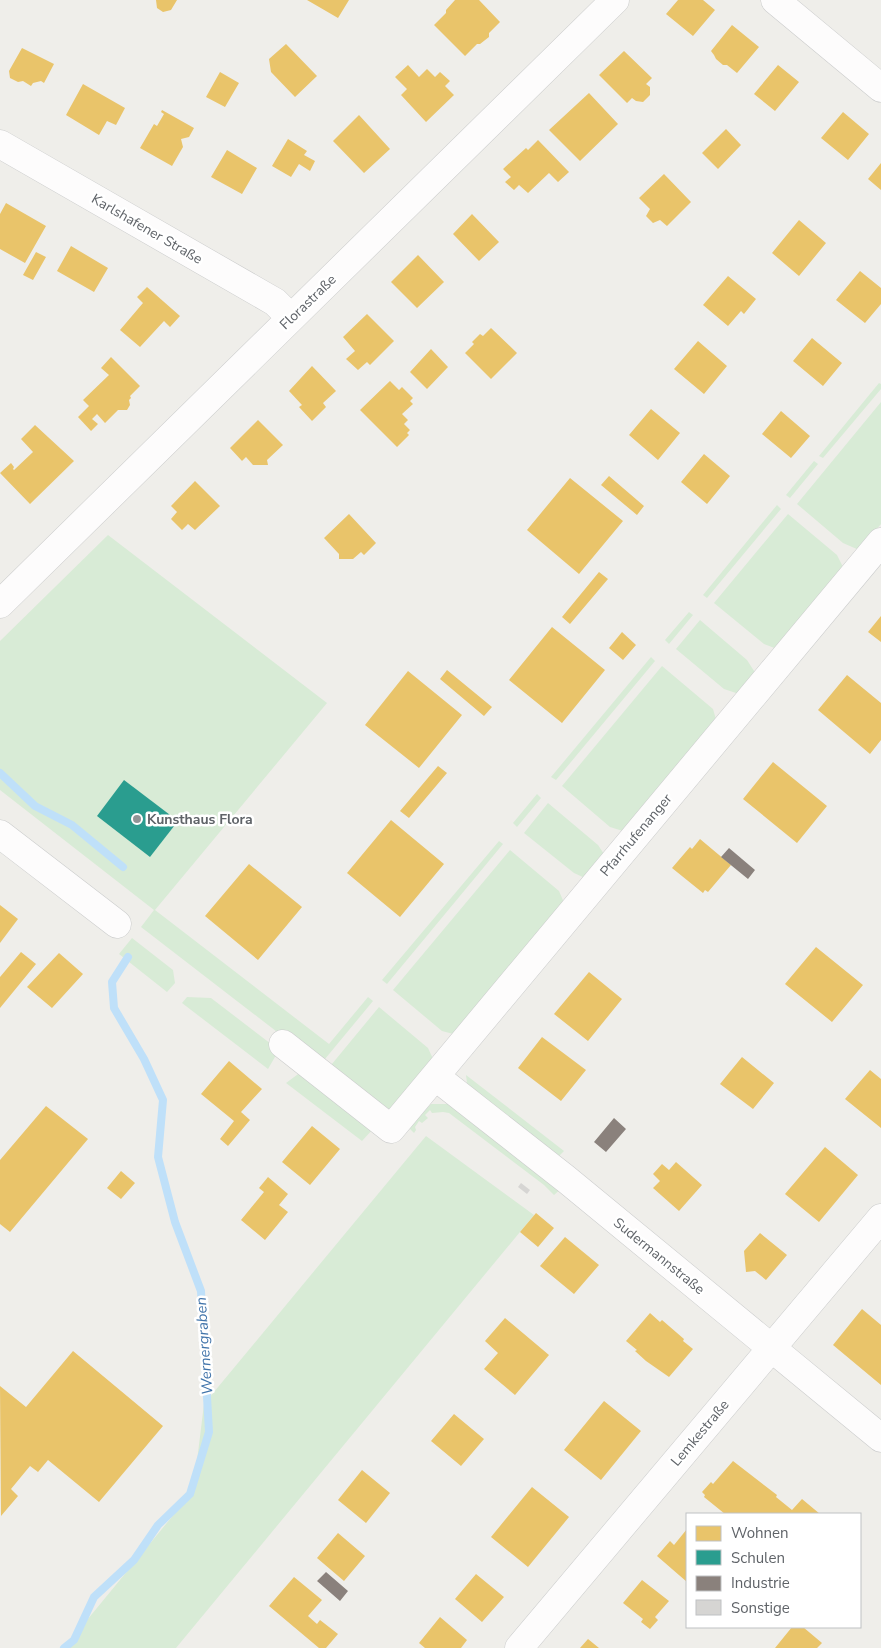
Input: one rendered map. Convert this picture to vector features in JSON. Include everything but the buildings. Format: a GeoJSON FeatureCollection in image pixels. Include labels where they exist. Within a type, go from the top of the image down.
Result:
{"type":"FeatureCollection","features":[{"type":"Feature","properties":{"kind":"street","name":"Florastraße"},"geometry":{"type":"LineString","coordinates":[[0,604],[615,0]]}},
{"type":"Feature","properties":{"kind":"street"},"geometry":{"type":"LineString","coordinates":[[775,0],[881,88]]}},
{"type":"Feature","properties":{"kind":"street","name":"Karlshafener Straße"},"geometry":{"type":"LineString","coordinates":[[0,144],[275,302],[291,318]]}},
{"type":"Feature","properties":{"kind":"street","name":"Pfarrhufenanger"},"geometry":{"type":"LineString","coordinates":[[283,1044],[391,1129],[881,542]]}},
{"type":"Feature","properties":{"kind":"street"},"geometry":{"type":"LineString","coordinates":[[0,834],[117,924]]}},
{"type":"Feature","properties":{"kind":"street","name":"Sudermannstraße"},"geometry":{"type":"LineString","coordinates":[[436,1077],[566,1179],[881,1438]]}},
{"type":"Feature","properties":{"kind":"street","name":"Lemkestraße"},"geometry":{"type":"LineString","coordinates":[[519,1648],[881,1218]]}},
{"type":"Feature","properties":{"kind":"green space"},"geometry":{"type":"Polygon","coordinates":[[[879,383],[881,384],[881,389],[823,458],[819,456],[879,383]]]}},
{"type":"Feature","properties":{"kind":"green space"},"geometry":{"type":"Polygon","coordinates":[[[881,402],[881,524],[859,550],[843,543],[797,504],[881,402]]]}},
{"type":"Feature","properties":{"kind":"green space"},"geometry":{"type":"Polygon","coordinates":[[[814,461],[818,464],[790,498],[786,495],[814,461]]]}},
{"type":"Feature","properties":{"kind":"green space"},"geometry":{"type":"Polygon","coordinates":[[[777,505],[781,509],[707,598],[703,595],[777,505]]]}},
{"type":"Feature","properties":{"kind":"green space"},"geometry":{"type":"Polygon","coordinates":[[[788,514],[837,555],[844,569],[777,649],[764,644],[714,603],[788,514]]]}},
{"type":"Feature","properties":{"kind":"green space","name":"Kunsthaus Flora"},"geometry":{"type":"Polygon","coordinates":[[[108,535],[327,703],[155,910],[329,1044],[368,997],[373,1001],[320,1065],[141,927],[154,910],[0,790],[0,641],[108,535]]]}},
{"type":"Feature","properties":{"kind":"green space"},"geometry":{"type":"Polygon","coordinates":[[[689,612],[693,615],[669,644],[665,640],[689,612]]]}},
{"type":"Feature","properties":{"kind":"green space"},"geometry":{"type":"Polygon","coordinates":[[[700,620],[747,660],[756,674],[739,694],[724,689],[676,649],[700,620]]]}},
{"type":"Feature","properties":{"kind":"green space"},"geometry":{"type":"Polygon","coordinates":[[[651,657],[655,661],[556,780],[551,777],[651,657]]]}},
{"type":"Feature","properties":{"kind":"green space"},"geometry":{"type":"Polygon","coordinates":[[[662,666],[713,709],[717,723],[626,832],[610,827],[562,786],[662,666]]]}},
{"type":"Feature","properties":{"kind":"green space"},"geometry":{"type":"Polygon","coordinates":[[[537,794],[541,798],[517,827],[513,823],[537,794]]]}},
{"type":"Feature","properties":{"kind":"green space"},"geometry":{"type":"Polygon","coordinates":[[[548,803],[598,845],[606,857],[587,879],[574,873],[524,833],[548,803]]]}},
{"type":"Feature","properties":{"kind":"green space"},"geometry":{"type":"Polygon","coordinates":[[[499,841],[503,844],[387,984],[382,980],[499,841]]]}},
{"type":"Feature","properties":{"kind":"green space"},"geometry":{"type":"Polygon","coordinates":[[[510,850],[559,891],[565,905],[457,1035],[442,1031],[393,990],[510,850]]]}},
{"type":"Feature","properties":{"kind":"green space"},"geometry":{"type":"Polygon","coordinates":[[[132,938],[173,970],[175,983],[167,992],[119,954],[132,938]]]}},
{"type":"Feature","properties":{"kind":"green space"},"geometry":{"type":"Polygon","coordinates":[[[187,997],[211,998],[279,1050],[268,1069],[182,1003],[187,997]]]}},
{"type":"Feature","properties":{"kind":"green space"},"geometry":{"type":"Polygon","coordinates":[[[379,1007],[428,1048],[434,1061],[391,1110],[377,1109],[327,1070],[379,1007]]]}},
{"type":"Feature","properties":{"kind":"green space"},"geometry":{"type":"Polygon","coordinates":[[[305,1069],[373,1129],[362,1141],[286,1083],[305,1069]]]}},
{"type":"Feature","properties":{"kind":"green space"},"geometry":{"type":"Polygon","coordinates":[[[466,1075],[564,1151],[558,1157],[470,1089],[466,1075]]]}},
{"type":"Feature","properties":{"kind":"green space"},"geometry":{"type":"Polygon","coordinates":[[[431,1104],[449,1104],[562,1188],[554,1195],[544,1185],[449,1113],[432,1113],[430,1110],[425,1115],[428,1118],[422,1123],[419,1121],[414,1133],[410,1129],[411,1125],[431,1104]]]}},
{"type":"Feature","properties":{"kind":"green space"},"geometry":{"type":"Polygon","coordinates":[[[426,1136],[534,1215],[176,1648],[64,1648],[180,1507],[192,1484],[197,1461],[204,1404],[426,1136]]]}},
{"type":"Feature","properties":{"kind":"waterway","name":"Wernergraben"},"geometry":{"type":"LineString","coordinates":[[0,773],[35,806],[72,825],[123,867]]}},
{"type":"Feature","properties":{"kind":"waterway","name":"Wernergraben"},"geometry":{"type":"LineString","coordinates":[[64,1648],[74,1640],[94,1597],[134,1560],[158,1525],[190,1494],[209,1432],[201,1291],[175,1222],[158,1157],[163,1100],[144,1059],[114,1008],[112,982],[128,957]]}},
{"type":"Feature","properties":{"kind":"place","name":"Kunsthaus Flora"},"geometry":{"type":"Point","coordinates":[137,819]}}]}
